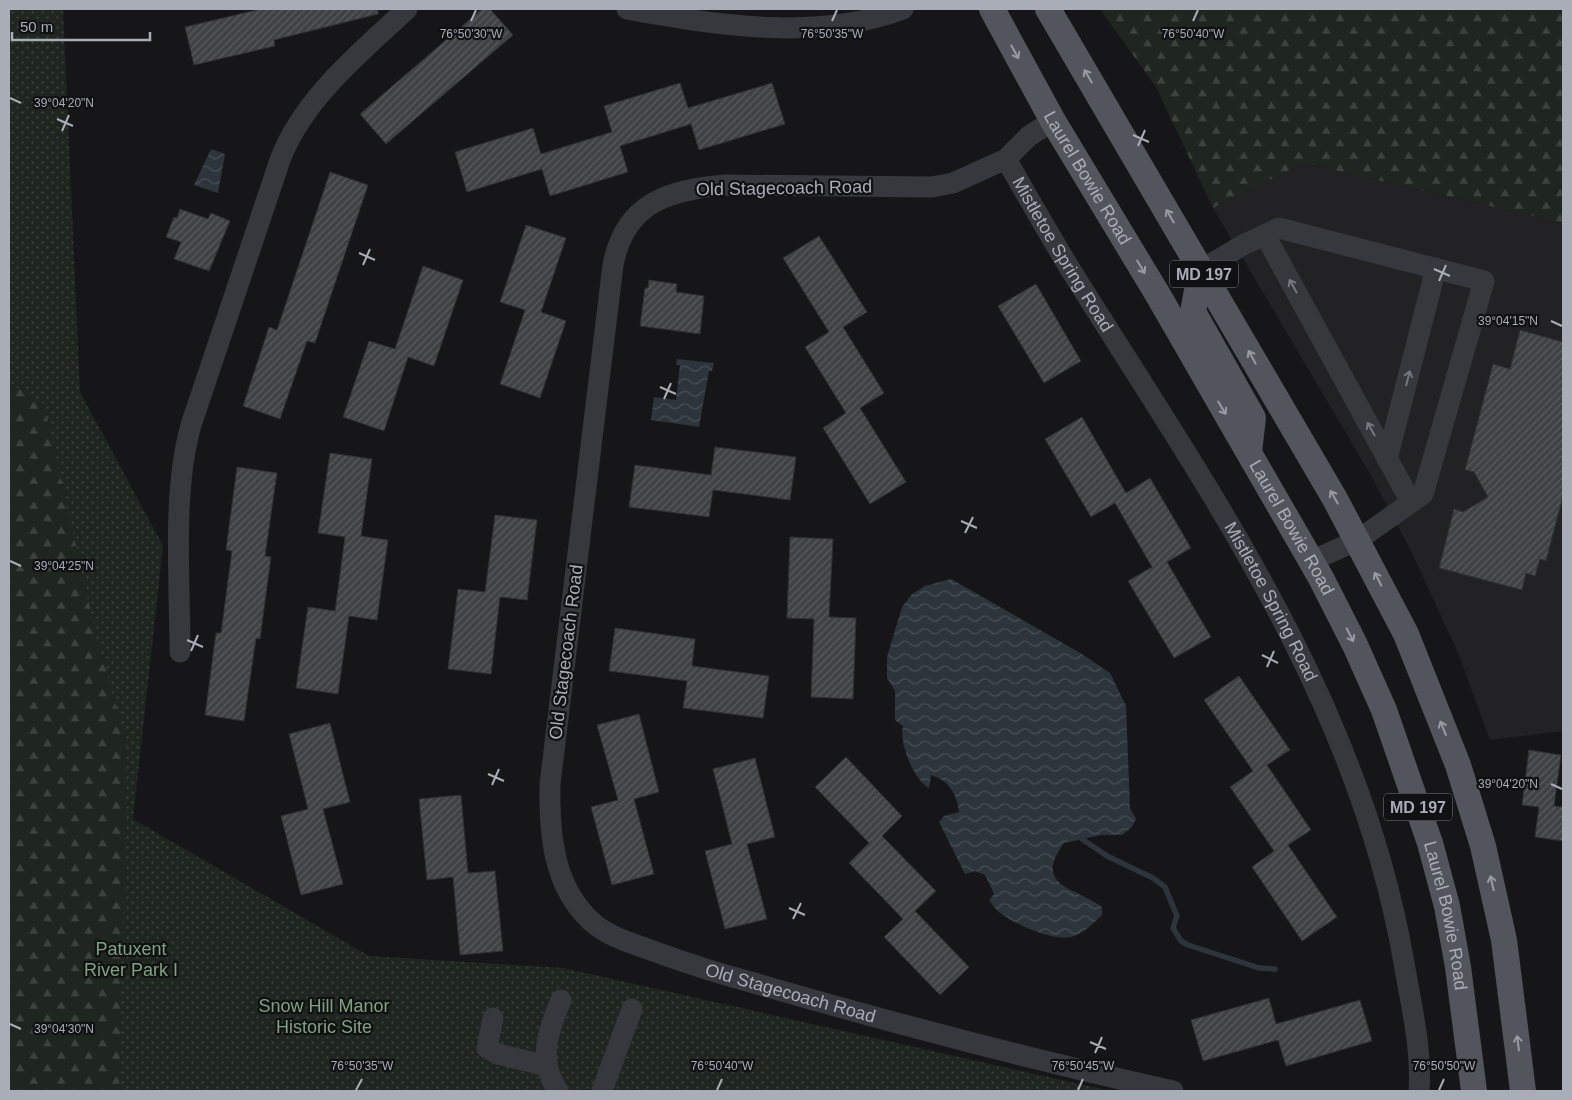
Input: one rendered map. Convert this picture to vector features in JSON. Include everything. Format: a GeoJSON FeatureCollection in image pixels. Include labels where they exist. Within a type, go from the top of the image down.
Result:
{"type":"FeatureCollection","features":[{"type":"Feature","properties":{"kind":"main road","name":"Laurel Bowie Road"},"geometry":{"type":"LineString","coordinates":[[992,9],[1053,121],[1158,294],[1311,561],[1355,646],[1384,710],[1430,844],[1447,906],[1458,967],[1474,1091]]}},
{"type":"Feature","properties":{"kind":"main road","name":"MD 197"},"geometry":{"type":"LineString","coordinates":[[1048,9],[1358,540],[1406,634],[1470,799],[1504,940],[1523,1091]]}},
{"type":"Feature","properties":{"kind":"main road"},"geometry":{"type":"LineString","coordinates":[[1201,270],[1193,312],[1253,418],[1249,452]]}},
{"type":"Feature","properties":{"kind":"street"},"geometry":{"type":"LineString","coordinates":[[180,652],[180,490],[183,458],[191,425],[280,160],[299,122],[344,70],[406,9]]}},
{"type":"Feature","properties":{"kind":"street"},"geometry":{"type":"LineString","coordinates":[[626,9],[694,20],[754,26],[805,27],[872,19],[903,9]]}},
{"type":"Feature","properties":{"kind":"street","name":"Old Stagecoach Road"},"geometry":{"type":"LineString","coordinates":[[1053,121],[1029,136],[1006,159],[953,183],[932,187],[725,185],[692,188],[675,192],[649,205],[628,227],[620,242],[613,265],[550,784],[552,844],[565,882],[580,909],[592,923],[622,940],[701,968],[884,1020],[1091,1073],[1173,1091]]}},
{"type":"Feature","properties":{"kind":"street","name":"Mistletoe Spring Road"},"geometry":{"type":"LineString","coordinates":[[1006,159],[1074,276],[1229,525],[1288,627],[1318,689],[1360,792],[1395,914],[1414,1023],[1419,1091]]}},
{"type":"Feature","properties":{"kind":"street"},"geometry":{"type":"LineString","coordinates":[[1201,270],[1243,245],[1279,228],[1484,280],[1423,494],[1358,540],[1311,561]]}},
{"type":"Feature","properties":{"kind":"street"},"geometry":{"type":"LineString","coordinates":[[1265,234],[1411,502]]}},
{"type":"Feature","properties":{"kind":"street"},"geometry":{"type":"LineString","coordinates":[[1387,459],[1436,268]]}},
{"type":"Feature","properties":{"kind":"street"},"geometry":{"type":"LineString","coordinates":[[558,1091],[544,1056],[550,1030],[561,1000]]}},
{"type":"Feature","properties":{"kind":"street"},"geometry":{"type":"LineString","coordinates":[[602,1091],[632,1009]]}},
{"type":"Feature","properties":{"kind":"street"},"geometry":{"type":"LineString","coordinates":[[493,1018],[487,1048],[498,1054],[547,1066]]}},
{"type":"Feature","properties":{"kind":"shaded area"},"geometry":{"type":"Polygon","coordinates":[[[1304,163],[1563,223],[1563,731],[1490,740],[1458,653],[1410,549],[1369,472],[1213,208],[1304,163]]]}},
{"type":"Feature","properties":{"kind":"green space","name":"Patuxent River Park I"},"geometry":{"type":"Polygon","coordinates":[[[9,9],[63,9],[80,392],[163,546],[133,819],[369,956],[563,968],[1111,1091],[9,1091],[9,9]]]}},
{"type":"Feature","properties":{"kind":"green space"},"geometry":{"type":"Polygon","coordinates":[[[1100,9],[1563,9],[1563,223],[1304,163],[1213,208],[1156,87],[1100,9]]]}},
{"type":"Feature","properties":{"kind":"green space"},"geometry":{"type":"Polygon","coordinates":[[[9,383],[44,404],[97,639],[127,745],[119,1091],[9,1091],[9,383]]]}},
{"type":"Feature","properties":{"kind":"water"},"geometry":{"type":"Polygon","coordinates":[[[211,149],[225,154],[218,193],[194,185],[211,149]]]}},
{"type":"Feature","properties":{"kind":"water"},"geometry":{"type":"Polygon","coordinates":[[[677,359],[714,363],[712,371],[709,371],[699,427],[651,420],[654,397],[676,400],[680,365],[676,365],[677,359]]]}},
{"type":"Feature","properties":{"kind":"water"},"geometry":{"type":"Polygon","coordinates":[[[951,579],[1082,654],[1110,673],[1126,706],[1130,808],[1136,819],[1131,828],[1122,835],[1101,835],[1064,843],[1055,858],[1053,869],[1055,878],[1062,885],[1102,907],[1102,915],[1086,930],[1074,936],[1056,937],[1046,935],[1014,922],[996,909],[989,900],[994,894],[985,875],[975,871],[965,874],[939,822],[944,816],[959,812],[954,794],[943,781],[931,775],[929,788],[918,777],[908,760],[903,742],[903,726],[895,720],[895,691],[887,678],[887,657],[902,607],[912,594],[925,586],[951,579]]]}},
{"type":"Feature","properties":{"kind":"building"},"geometry":{"type":"Polygon","coordinates":[[[261,9],[378,9],[378,14],[274,40],[275,46],[194,65],[185,27],[261,9]]]}},
{"type":"Feature","properties":{"kind":"building"},"geometry":{"type":"Polygon","coordinates":[[[482,9],[490,9],[513,35],[386,144],[360,114],[482,9]]]}},
{"type":"Feature","properties":{"kind":"building"},"geometry":{"type":"Polygon","coordinates":[[[680,83],[688,108],[772,83],[785,124],[699,150],[691,124],[620,146],[628,172],[550,196],[542,169],[467,192],[455,152],[533,128],[541,154],[612,132],[604,106],[680,83]]]}},
{"type":"Feature","properties":{"kind":"building"},"geometry":{"type":"Polygon","coordinates":[[[330,172],[368,185],[315,343],[307,341],[280,419],[243,406],[269,327],[277,330],[330,172]]]}},
{"type":"Feature","properties":{"kind":"building"},"geometry":{"type":"Polygon","coordinates":[[[180,209],[208,219],[211,213],[230,221],[209,271],[174,259],[181,242],[166,237],[174,217],[177,218],[180,209]]]}},
{"type":"Feature","properties":{"kind":"building"},"geometry":{"type":"Polygon","coordinates":[[[526,225],[566,238],[541,312],[566,321],[540,398],[500,384],[525,310],[500,302],[526,225]]]}},
{"type":"Feature","properties":{"kind":"building"},"geometry":{"type":"Polygon","coordinates":[[[819,236],[867,312],[843,327],[884,393],[860,408],[906,482],[870,504],[823,428],[846,413],[805,347],[829,332],[783,258],[819,236]]]}},
{"type":"Feature","properties":{"kind":"building"},"geometry":{"type":"Polygon","coordinates":[[[423,266],[463,280],[434,366],[408,357],[384,431],[343,417],[369,341],[395,349],[423,266]]]}},
{"type":"Feature","properties":{"kind":"building"},"geometry":{"type":"Polygon","coordinates":[[[649,280],[677,284],[676,292],[704,296],[700,334],[640,326],[645,288],[648,288],[649,280]]]}},
{"type":"Feature","properties":{"kind":"building"},"geometry":{"type":"Polygon","coordinates":[[[1036,284],[1081,361],[1044,383],[998,306],[1036,284]]]}},
{"type":"Feature","properties":{"kind":"building"},"geometry":{"type":"Polygon","coordinates":[[[1520,330],[1563,342],[1563,496],[1546,561],[1540,559],[1535,576],[1526,573],[1522,590],[1439,568],[1454,509],[1463,512],[1488,497],[1474,472],[1465,470],[1493,364],[1510,369],[1520,330]]]}},
{"type":"Feature","properties":{"kind":"building"},"geometry":{"type":"Polygon","coordinates":[[[1082,417],[1126,493],[1150,478],[1191,548],[1167,562],[1211,637],[1174,658],[1128,581],[1152,567],[1115,503],[1091,517],[1045,439],[1082,417]]]}},
{"type":"Feature","properties":{"kind":"building"},"geometry":{"type":"Polygon","coordinates":[[[715,447],[796,457],[790,500],[713,490],[709,517],[629,507],[635,465],[711,475],[715,447]]]}},
{"type":"Feature","properties":{"kind":"building"},"geometry":{"type":"Polygon","coordinates":[[[330,453],[372,459],[361,536],[388,540],[377,620],[349,616],[338,694],[296,688],[308,607],[335,611],[345,537],[318,533],[330,453]]]}},
{"type":"Feature","properties":{"kind":"building"},"geometry":{"type":"Polygon","coordinates":[[[237,467],[277,473],[265,556],[271,557],[260,639],[256,638],[244,721],[205,715],[216,633],[221,633],[232,551],[226,550],[237,467]]]}},
{"type":"Feature","properties":{"kind":"building"},"geometry":{"type":"Polygon","coordinates":[[[495,515],[537,520],[527,600],[500,597],[491,674],[448,669],[458,589],[485,592],[495,515]]]}},
{"type":"Feature","properties":{"kind":"building"},"geometry":{"type":"Polygon","coordinates":[[[790,537],[833,539],[829,617],[856,618],[853,699],[811,697],[814,619],[787,618],[790,537]]]}},
{"type":"Feature","properties":{"kind":"building"},"geometry":{"type":"Polygon","coordinates":[[[615,628],[695,639],[692,666],[769,676],[763,718],[683,708],[687,681],[609,671],[615,628]]]}},
{"type":"Feature","properties":{"kind":"building"},"geometry":{"type":"Polygon","coordinates":[[[1239,676],[1290,750],[1267,765],[1311,830],[1288,845],[1337,917],[1302,941],[1252,867],[1274,851],[1230,787],[1253,771],[1204,700],[1239,676]]]}},
{"type":"Feature","properties":{"kind":"building"},"geometry":{"type":"Polygon","coordinates":[[[639,714],[659,792],[634,799],[654,874],[612,885],[591,807],[618,800],[597,725],[639,714]]]}},
{"type":"Feature","properties":{"kind":"building"},"geometry":{"type":"Polygon","coordinates":[[[330,723],[350,802],[323,809],[343,884],[301,895],[281,816],[308,809],[289,734],[330,723]]]}},
{"type":"Feature","properties":{"kind":"building"},"geometry":{"type":"Polygon","coordinates":[[[1529,750],[1561,755],[1554,806],[1563,807],[1563,841],[1535,837],[1539,807],[1522,805],[1529,750]]]}},
{"type":"Feature","properties":{"kind":"building"},"geometry":{"type":"Polygon","coordinates":[[[846,757],[902,816],[882,836],[936,891],[915,911],[969,967],[940,995],[884,937],[903,919],[849,863],[869,843],[815,787],[846,757]]]}},
{"type":"Feature","properties":{"kind":"building"},"geometry":{"type":"Polygon","coordinates":[[[755,758],[775,837],[747,844],[767,919],[725,929],[705,851],[732,844],[713,769],[755,758]]]}},
{"type":"Feature","properties":{"kind":"building"},"geometry":{"type":"Polygon","coordinates":[[[461,795],[468,873],[495,871],[503,951],[460,955],[453,877],[427,880],[419,799],[461,795]]]}},
{"type":"Feature","properties":{"kind":"building"},"geometry":{"type":"Polygon","coordinates":[[[1269,998],[1276,1024],[1360,1000],[1372,1041],[1286,1066],[1278,1040],[1203,1061],[1191,1020],[1269,998]]]}},
{"type":"Feature","properties":{"kind":"waterway"},"geometry":{"type":"LineString","coordinates":[[1082,839],[1107,856],[1153,878],[1165,887],[1177,916],[1173,928],[1181,941],[1259,968],[1275,969]]}},
{"type":"Feature","properties":{"kind":"park label","name":"Snow Hill Manor Historic Site"},"geometry":{"type":"Point","coordinates":[324,1016]}}]}
